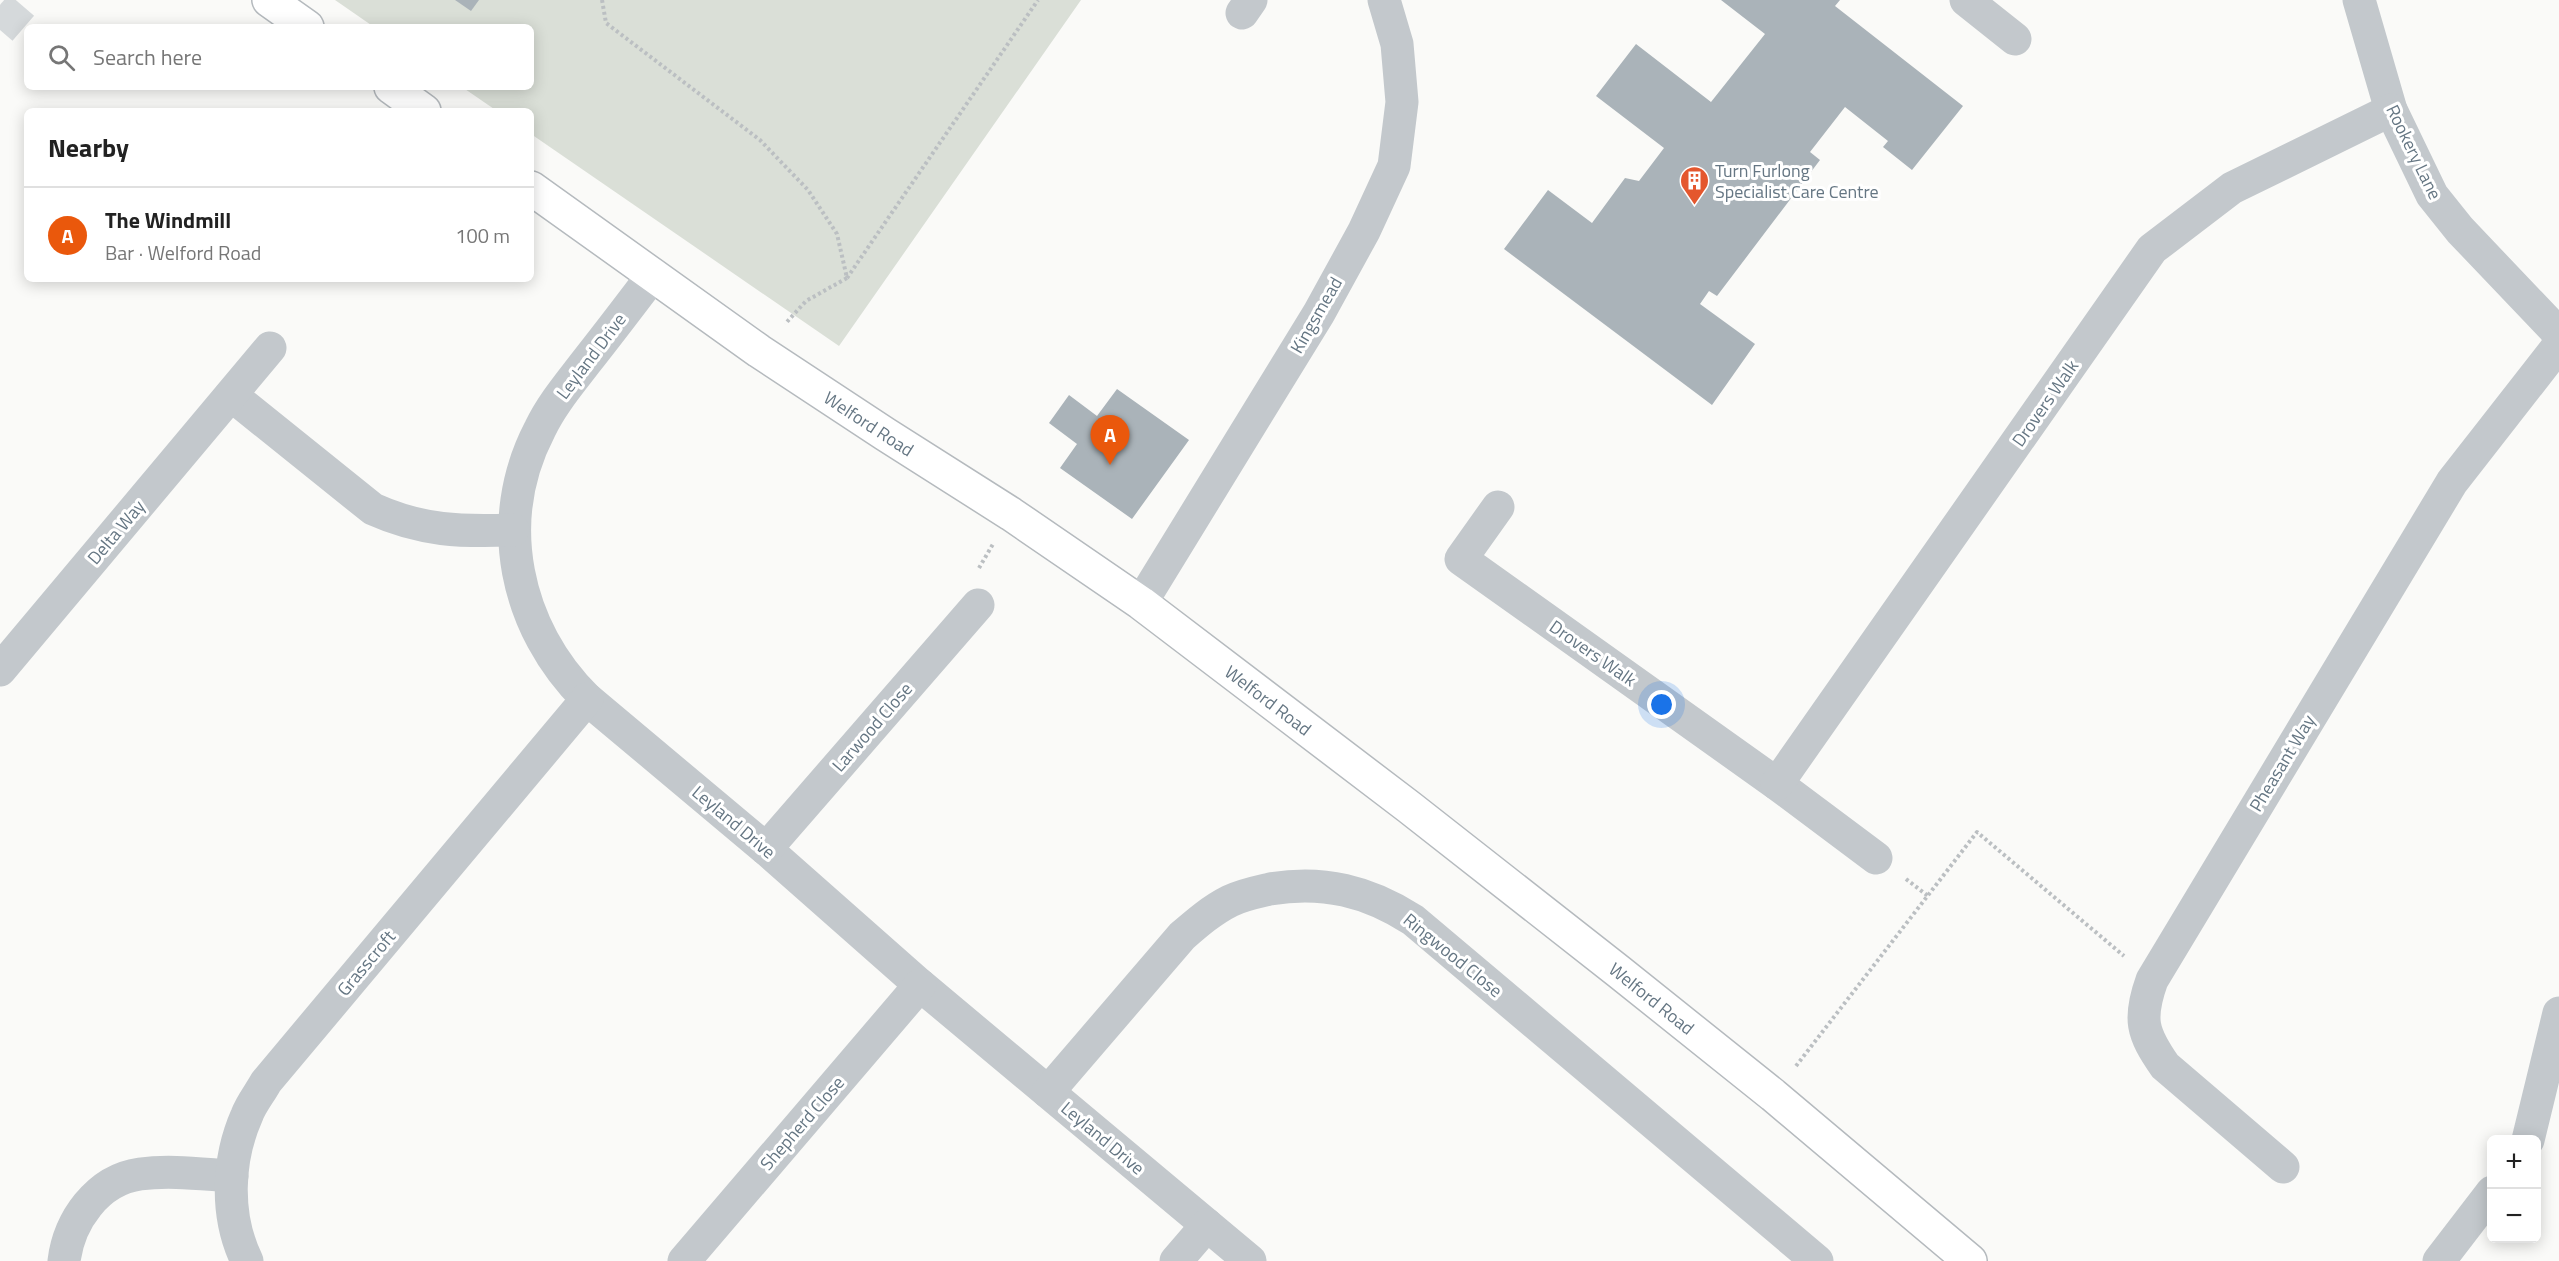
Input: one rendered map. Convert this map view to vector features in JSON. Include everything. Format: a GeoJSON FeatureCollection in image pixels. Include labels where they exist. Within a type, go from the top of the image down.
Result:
{"type":"FeatureCollection","features":[{"type":"Feature","properties":{"kind":"main road"},"geometry":{"type":"LineString","coordinates":[[269,0],[303,24]]}},
{"type":"Feature","properties":{"kind":"main road"},"geometry":{"type":"LineString","coordinates":[[395,90],[420,108]]}},
{"type":"Feature","properties":{"kind":"main road","name":"Welford Road"},"geometry":{"type":"LineString","coordinates":[[534,190],[759,351],[1011,514],[1141,603],[1408,807],[1773,1095],[1970,1261]]}},
{"type":"Feature","properties":{"kind":"street","name":"Kingsmead"},"geometry":{"type":"LineString","coordinates":[[1141,603],[1319,313],[1364,231],[1394,166],[1402,102],[1397,44],[1384,0]]}},
{"type":"Feature","properties":{"kind":"street"},"geometry":{"type":"LineString","coordinates":[[1966,0],[2015,39]]}},
{"type":"Feature","properties":{"kind":"street","name":"Rookery Lane"},"geometry":{"type":"LineString","coordinates":[[2359,0],[2391,110],[2432,195],[2460,230],[2559,334]]}},
{"type":"Feature","properties":{"kind":"street","name":"Drovers Walk"},"geometry":{"type":"LineString","coordinates":[[1777,784],[2152,249],[2232,188],[2391,110]]}},
{"type":"Feature","properties":{"kind":"street","name":"Leyland Drive"},"geometry":{"type":"LineString","coordinates":[[653,275],[562,393],[540,428],[523,467],[513,530],[517,565],[525,597],[537,629],[552,658],[566,678],[587,699],[766,849],[920,985],[1250,1261]]}},
{"type":"Feature","properties":{"kind":"street","name":"Pheasant Way"},"geometry":{"type":"LineString","coordinates":[[2283,1167],[2165,1066],[2151,1046],[2144,1025],[2143,1004],[2152,980],[2452,482],[2559,345]]}},
{"type":"Feature","properties":{"kind":"street","name":"Delta Way"},"geometry":{"type":"LineString","coordinates":[[0,670],[270,348]]}},
{"type":"Feature","properties":{"kind":"street"},"geometry":{"type":"LineString","coordinates":[[231,395],[373,509],[400,521],[428,528],[468,532],[513,530]]}},
{"type":"Feature","properties":{"kind":"street","name":"Drovers Walk"},"geometry":{"type":"LineString","coordinates":[[1498,507],[1461,559],[1777,784],[1876,858]]}},
{"type":"Feature","properties":{"kind":"street","name":"Larwood Close"},"geometry":{"type":"LineString","coordinates":[[766,849],[978,605]]}},
{"type":"Feature","properties":{"kind":"street","name":"Grasscroft"},"geometry":{"type":"LineString","coordinates":[[247,1261],[240,1247],[233,1218],[232,1176],[235,1152],[247,1114],[266,1082],[587,699]]}},
{"type":"Feature","properties":{"kind":"street","name":"Ringwood Close"},"geometry":{"type":"LineString","coordinates":[[1048,1092],[1168,952],[1206,915],[1232,900],[1258,891],[1314,885],[1339,888],[1382,902],[1413,920],[1817,1261]]}},
{"type":"Feature","properties":{"kind":"street","name":"Shepherd Close"},"geometry":{"type":"LineString","coordinates":[[684,1261],[920,985]]}},
{"type":"Feature","properties":{"kind":"street"},"geometry":{"type":"LineString","coordinates":[[2529,1135],[2559,1013]]}},
{"type":"Feature","properties":{"kind":"street"},"geometry":{"type":"LineString","coordinates":[[64,1261],[66,1244],[74,1224],[87,1205],[102,1191],[120,1180],[139,1174],[172,1172],[232,1176]]}},
{"type":"Feature","properties":{"kind":"street"},"geometry":{"type":"LineString","coordinates":[[2439,1261],[2487,1199]]}},
{"type":"Feature","properties":{"kind":"street"},"geometry":{"type":"LineString","coordinates":[[1176,1261],[1207,1225]]}},
{"type":"Feature","properties":{"kind":"path"},"geometry":{"type":"LineString","coordinates":[[602,0],[606,22],[760,140],[808,190],[837,234],[847,278]]}},
{"type":"Feature","properties":{"kind":"path"},"geometry":{"type":"LineString","coordinates":[[759,351],[806,301],[847,278],[1038,0]]}},
{"type":"Feature","properties":{"kind":"path"},"geometry":{"type":"LineString","coordinates":[[978,605],[979,567],[1011,514]]}},
{"type":"Feature","properties":{"kind":"path"},"geometry":{"type":"LineString","coordinates":[[1773,1095],[1977,832],[2152,980]]}},
{"type":"Feature","properties":{"kind":"shaded area"},"geometry":{"type":"Polygon","coordinates":[[[335,0],[1081,0],[839,346],[534,136],[534,108],[493,108],[466,90],[534,90],[534,24],[370,24],[335,0]]]}},
{"type":"Feature","properties":{"kind":"building"},"geometry":{"type":"Polygon","coordinates":[[[455,0],[479,0],[471,11],[455,0]]]}},
{"type":"Feature","properties":{"kind":"building","name":"Turn Furlong Specialist Care Centre"},"geometry":{"type":"Polygon","coordinates":[[[1721,0],[1840,0],[1835,6],[1963,106],[1912,170],[1883,147],[1888,141],[1845,107],[1810,152],[1820,160],[1717,296],[1709,291],[1700,304],[1755,344],[1712,405],[1504,249],[1548,190],[1592,223],[1625,178],[1639,181],[1664,148],[1596,96],[1636,44],[1711,102],[1765,34],[1721,0]]]}},
{"type":"Feature","properties":{"kind":"building"},"geometry":{"type":"Polygon","coordinates":[[[1117,389],[1189,440],[1132,519],[1060,468],[1077,444],[1049,423],[1069,395],[1097,416],[1117,389]]]}},
{"type":"Feature","properties":{"kind":"tunnel"},"geometry":{"type":"LineString","coordinates":[[0,30],[26,0]]}},
{"type":"Feature","properties":{"kind":"place","name":"Turn Furlong Specialist Care Centre"},"geometry":{"type":"Point","coordinates":[1694,206]}},
{"type":"Feature","properties":{"kind":"place","name":"The Windmill"},"geometry":{"type":"Point","coordinates":[1110,465]}}]}
